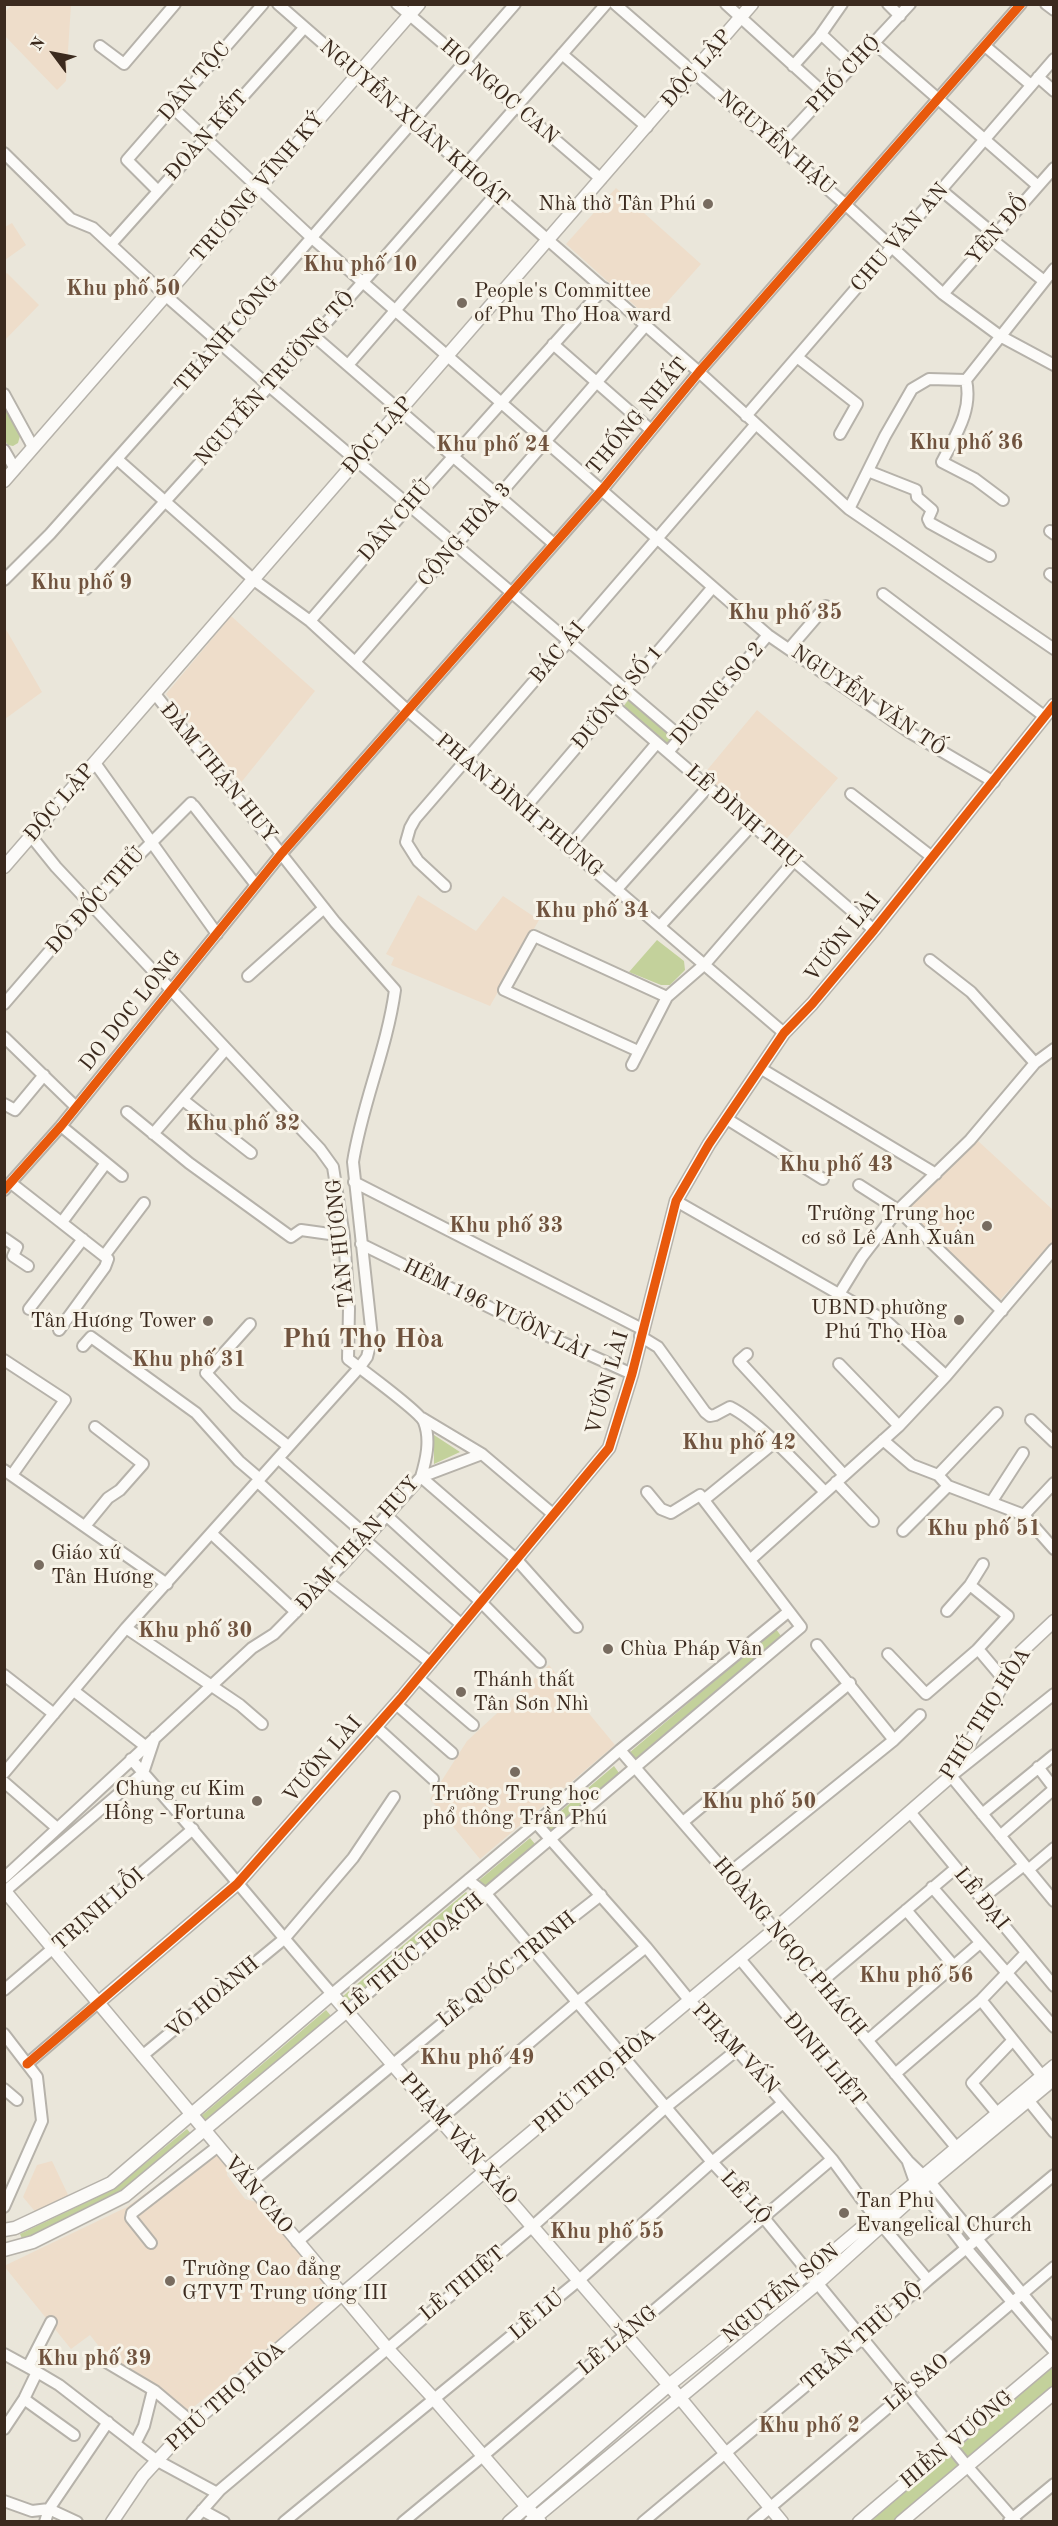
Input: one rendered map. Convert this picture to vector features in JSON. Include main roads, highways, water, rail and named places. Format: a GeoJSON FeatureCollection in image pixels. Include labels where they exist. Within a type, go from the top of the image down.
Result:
{"type":"FeatureCollection","features":[{"type":"Feature","properties":{"kind":"place","name":"Nhà thờ Tân Phú"},"geometry":{"type":"Point","coordinates":[708,204]}},
{"type":"Feature","properties":{"kind":"place","name":"People's Committee of Phu Tho Hoa ward"},"geometry":{"type":"Point","coordinates":[462,303]}},
{"type":"Feature","properties":{"kind":"place","name":"Trường Trung học cơ sở Lê Anh Xuân"},"geometry":{"type":"Point","coordinates":[987,1226]}},
{"type":"Feature","properties":{"kind":"place","name":"UBND phường Phú Thọ Hòa"},"geometry":{"type":"Point","coordinates":[959,1320]}},
{"type":"Feature","properties":{"kind":"place","name":"Tân Hương Tower"},"geometry":{"type":"Point","coordinates":[208,1321]}},
{"type":"Feature","properties":{"kind":"place","name":"Giáo xứ Tân Hương"},"geometry":{"type":"Point","coordinates":[39,1565]}},
{"type":"Feature","properties":{"kind":"place","name":"Chùa Pháp Vân"},"geometry":{"type":"Point","coordinates":[608,1649]}},
{"type":"Feature","properties":{"kind":"place","name":"Thánh thất Tân Sơn Nhì"},"geometry":{"type":"Point","coordinates":[461,1692]}},
{"type":"Feature","properties":{"kind":"place","name":"Trường Trung học phổ thông Trần Phú"},"geometry":{"type":"Point","coordinates":[515,1772]}},
{"type":"Feature","properties":{"kind":"place","name":"Chung cư Kim Hồng - Fortuna"},"geometry":{"type":"Point","coordinates":[257,1801]}},
{"type":"Feature","properties":{"kind":"place","name":"Tan Phu Evangelical Church"},"geometry":{"type":"Point","coordinates":[844,2213]}},
{"type":"Feature","properties":{"kind":"place","name":"Trường Cao đẳng GTVT Trung ương III"},"geometry":{"type":"Point","coordinates":[170,2281]}},
{"type":"Feature","properties":{"kind":"district","name":"Khu phố 10"},"geometry":{"type":"Point","coordinates":[360,265]}},
{"type":"Feature","properties":{"kind":"district","name":"Khu phố 50"},"geometry":{"type":"Point","coordinates":[123,289]}},
{"type":"Feature","properties":{"kind":"district","name":"Khu phố 36"},"geometry":{"type":"Point","coordinates":[966,443]}},
{"type":"Feature","properties":{"kind":"district","name":"Khu phố 24"},"geometry":{"type":"Point","coordinates":[493,445]}},
{"type":"Feature","properties":{"kind":"district","name":"Khu phố 9"},"geometry":{"type":"Point","coordinates":[81,583]}},
{"type":"Feature","properties":{"kind":"district","name":"Khu phố 35"},"geometry":{"type":"Point","coordinates":[785,613]}},
{"type":"Feature","properties":{"kind":"district","name":"Khu phố 34"},"geometry":{"type":"Point","coordinates":[592,911]}},
{"type":"Feature","properties":{"kind":"district","name":"Khu phố 32"},"geometry":{"type":"Point","coordinates":[243,1124]}},
{"type":"Feature","properties":{"kind":"district","name":"Khu phố 43"},"geometry":{"type":"Point","coordinates":[836,1165]}},
{"type":"Feature","properties":{"kind":"district","name":"Khu phố 33"},"geometry":{"type":"Point","coordinates":[506,1226]}},
{"type":"Feature","properties":{"kind":"district","name":"Phú Thọ Hòa"},"geometry":{"type":"Point","coordinates":[363,1340]}},
{"type":"Feature","properties":{"kind":"district","name":"Khu phố 31"},"geometry":{"type":"Point","coordinates":[189,1360]}},
{"type":"Feature","properties":{"kind":"district","name":"Khu phố 42"},"geometry":{"type":"Point","coordinates":[739,1443]}},
{"type":"Feature","properties":{"kind":"district","name":"Khu phố 51"},"geometry":{"type":"Point","coordinates":[984,1529]}},
{"type":"Feature","properties":{"kind":"district","name":"Khu phố 30"},"geometry":{"type":"Point","coordinates":[195,1631]}},
{"type":"Feature","properties":{"kind":"district","name":"Khu phố 50"},"geometry":{"type":"Point","coordinates":[759,1802]}},
{"type":"Feature","properties":{"kind":"district","name":"Khu phố 56"},"geometry":{"type":"Point","coordinates":[916,1976]}},
{"type":"Feature","properties":{"kind":"district","name":"Khu phố 49"},"geometry":{"type":"Point","coordinates":[477,2058]}},
{"type":"Feature","properties":{"kind":"district","name":"Khu phố 55"},"geometry":{"type":"Point","coordinates":[607,2232]}},
{"type":"Feature","properties":{"kind":"district","name":"Khu phố 39"},"geometry":{"type":"Point","coordinates":[94,2359]}},
{"type":"Feature","properties":{"kind":"district","name":"Khu phố 2"},"geometry":{"type":"Point","coordinates":[809,2426]}}]}
